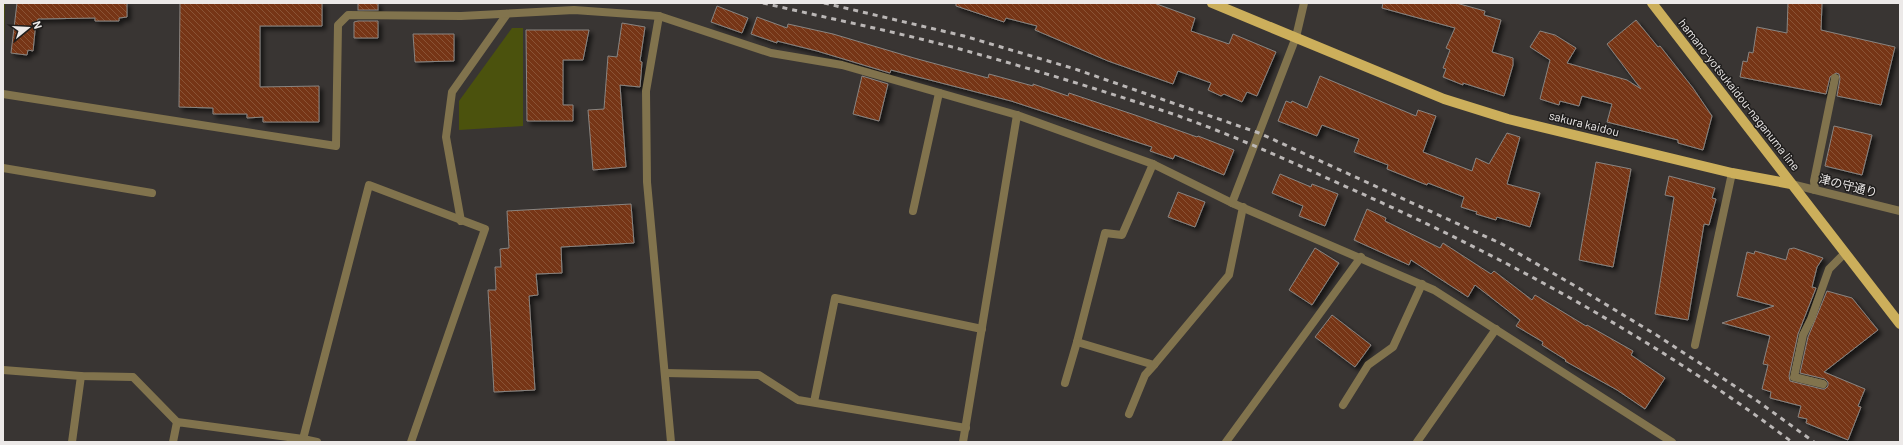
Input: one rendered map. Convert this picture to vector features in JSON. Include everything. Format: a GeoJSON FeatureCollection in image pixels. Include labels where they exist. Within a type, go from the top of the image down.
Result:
{"type":"FeatureCollection","features":[{"type":"Feature","properties":{"kind":"main road","name":"sakura kaidou"},"geometry":{"type":"LineString","coordinates":[[1212,3],[1444,99],[1487,112],[1732,173],[1791,184]]}},
{"type":"Feature","properties":{"kind":"main road","name":"hamano-yotsukaidou-naganuma line"},"geometry":{"type":"LineString","coordinates":[[1652,3],[1791,184]]}},
{"type":"Feature","properties":{"kind":"main road"},"geometry":{"type":"LineString","coordinates":[[1791,184],[1900,324]]}},
{"type":"Feature","properties":{"kind":"street"},"geometry":{"type":"LineString","coordinates":[[1232,203],[1296,37],[1304,3]]}},
{"type":"Feature","properties":{"kind":"street"},"geometry":{"type":"LineString","coordinates":[[3,94],[336,146],[338,25],[348,15],[461,16],[574,10],[659,16],[771,53],[842,65],[1018,115],[1153,164],[1232,203],[1361,257],[1434,290],[1672,442]]}},
{"type":"Feature","properties":{"kind":"street"},"geometry":{"type":"LineString","coordinates":[[461,220],[446,137],[452,92],[507,14]]}},
{"type":"Feature","properties":{"kind":"street"},"geometry":{"type":"LineString","coordinates":[[659,16],[646,91],[646,182],[671,442]]}},
{"type":"Feature","properties":{"kind":"street"},"geometry":{"type":"LineString","coordinates":[[1815,190],[1814,181],[1835,78]]}},
{"type":"Feature","properties":{"kind":"street"},"geometry":{"type":"LineString","coordinates":[[913,211],[939,93]]}},
{"type":"Feature","properties":{"kind":"street"},"geometry":{"type":"LineString","coordinates":[[963,442],[1018,115]]}},
{"type":"Feature","properties":{"kind":"street"},"geometry":{"type":"LineString","coordinates":[[1065,383],[1105,233],[1122,235],[1153,164]]}},
{"type":"Feature","properties":{"kind":"street"},"geometry":{"type":"LineString","coordinates":[[3,168],[152,193]]}},
{"type":"Feature","properties":{"kind":"street"},"geometry":{"type":"LineString","coordinates":[[1695,345],[1732,173]]}},
{"type":"Feature","properties":{"kind":"street","name":"津の守通り"},"geometry":{"type":"LineString","coordinates":[[1791,184],[1900,211]]}},
{"type":"Feature","properties":{"kind":"street"},"geometry":{"type":"LineString","coordinates":[[303,439],[369,185],[485,229],[411,442]]}},
{"type":"Feature","properties":{"kind":"street"},"geometry":{"type":"LineString","coordinates":[[1129,414],[1145,375],[1229,276],[1243,207]]}},
{"type":"Feature","properties":{"kind":"street"},"geometry":{"type":"LineString","coordinates":[[1823,384],[1794,377],[1803,335],[1811,319],[1829,269],[1845,253]]}},
{"type":"Feature","properties":{"kind":"street"},"geometry":{"type":"LineString","coordinates":[[1226,442],[1361,257]]}},
{"type":"Feature","properties":{"kind":"street"},"geometry":{"type":"LineString","coordinates":[[1343,405],[1368,365],[1394,348],[1422,284]]}},
{"type":"Feature","properties":{"kind":"street"},"geometry":{"type":"LineString","coordinates":[[814,402],[835,298],[982,329]]}},
{"type":"Feature","properties":{"kind":"street"},"geometry":{"type":"LineString","coordinates":[[1417,442],[1496,330]]}},
{"type":"Feature","properties":{"kind":"street"},"geometry":{"type":"LineString","coordinates":[[1077,342],[1154,365]]}},
{"type":"Feature","properties":{"kind":"street"},"geometry":{"type":"LineString","coordinates":[[3,370],[81,376],[133,377],[177,422],[317,442]]}},
{"type":"Feature","properties":{"kind":"street"},"geometry":{"type":"LineString","coordinates":[[665,373],[759,375],[798,400],[966,428]]}},
{"type":"Feature","properties":{"kind":"street"},"geometry":{"type":"LineString","coordinates":[[72,442],[81,376]]}},
{"type":"Feature","properties":{"kind":"street"},"geometry":{"type":"LineString","coordinates":[[173,442],[177,422]]}},
{"type":"Feature","properties":{"kind":"green space"},"geometry":{"type":"Polygon","coordinates":[[[3,3],[5,3],[4,47],[3,47],[3,3]]]}},
{"type":"Feature","properties":{"kind":"green space"},"geometry":{"type":"Polygon","coordinates":[[[512,28],[523,28],[523,126],[459,130],[459,101],[512,28]]]}},
{"type":"Feature","properties":{"kind":"building"},"geometry":{"type":"Polygon","coordinates":[[[17,3],[127,3],[127,17],[119,18],[119,21],[95,21],[95,18],[38,19],[37,22],[36,21],[33,51],[28,50],[27,55],[11,53],[17,3]]]}},
{"type":"Feature","properties":{"kind":"building"},"geometry":{"type":"Polygon","coordinates":[[[180,3],[322,3],[322,26],[260,26],[260,87],[319,86],[319,122],[263,122],[263,117],[247,118],[247,114],[213,114],[213,108],[179,107],[180,3]]]}},
{"type":"Feature","properties":{"kind":"building"},"geometry":{"type":"Polygon","coordinates":[[[358,3],[378,3],[378,10],[358,10],[358,3]]]}},
{"type":"Feature","properties":{"kind":"building"},"geometry":{"type":"Polygon","coordinates":[[[956,3],[1154,3],[1195,18],[1191,31],[1229,44],[1233,34],[1276,52],[1257,96],[1247,92],[1242,102],[1224,94],[1221,96],[1208,90],[1211,83],[1178,71],[1173,84],[1108,61],[1035,30],[1037,26],[1006,18],[1004,22],[956,6],[956,3]]]}},
{"type":"Feature","properties":{"kind":"building"},"geometry":{"type":"Polygon","coordinates":[[[1383,3],[1456,3],[1485,11],[1484,15],[1501,20],[1492,52],[1513,58],[1513,65],[1504,96],[1463,83],[1463,85],[1443,77],[1446,69],[1443,68],[1450,50],[1446,48],[1455,28],[1382,8],[1383,3]]]}},
{"type":"Feature","properties":{"kind":"building"},"geometry":{"type":"Polygon","coordinates":[[[1788,3],[1822,3],[1821,30],[1895,47],[1881,105],[1837,96],[1840,79],[1839,74],[1836,73],[1830,77],[1826,94],[1740,77],[1743,61],[1747,62],[1749,52],[1753,53],[1757,27],[1787,33],[1788,3]]]}},
{"type":"Feature","properties":{"kind":"building"},"geometry":{"type":"Polygon","coordinates":[[[717,6],[748,18],[742,33],[711,22],[717,6]]]}},
{"type":"Feature","properties":{"kind":"building"},"geometry":{"type":"Polygon","coordinates":[[[757,17],[787,28],[788,24],[833,34],[988,78],[989,74],[1033,86],[1033,84],[1068,96],[1069,93],[1197,137],[1198,136],[1234,150],[1224,175],[1175,155],[1173,159],[1150,151],[1152,147],[1011,101],[891,70],[890,73],[817,51],[777,41],[777,43],[751,34],[757,17]]]}},
{"type":"Feature","properties":{"kind":"building"},"geometry":{"type":"Polygon","coordinates":[[[1636,20],[1658,47],[1660,46],[1693,88],[1712,116],[1703,150],[1678,143],[1678,140],[1607,122],[1612,104],[1582,96],[1579,106],[1560,101],[1559,105],[1540,99],[1550,60],[1530,47],[1540,31],[1555,35],[1576,48],[1567,63],[1627,80],[1641,89],[1607,44],[1636,20]]]}},
{"type":"Feature","properties":{"kind":"building"},"geometry":{"type":"Polygon","coordinates":[[[378,21],[378,38],[354,38],[354,22],[378,21]]]}},
{"type":"Feature","properties":{"kind":"building"},"geometry":{"type":"Polygon","coordinates":[[[622,23],[645,27],[640,61],[642,62],[640,87],[620,85],[626,167],[593,170],[588,110],[604,109],[608,56],[617,57],[622,23]]]}},
{"type":"Feature","properties":{"kind":"building"},"geometry":{"type":"Polygon","coordinates":[[[526,30],[589,30],[583,60],[563,60],[563,105],[573,105],[573,121],[527,121],[526,30]]]}},
{"type":"Feature","properties":{"kind":"building"},"geometry":{"type":"Polygon","coordinates":[[[413,34],[454,34],[454,61],[415,62],[413,34]]]}},
{"type":"Feature","properties":{"kind":"building"},"geometry":{"type":"Polygon","coordinates":[[[862,76],[888,84],[879,121],[853,114],[862,76]]]}},
{"type":"Feature","properties":{"kind":"building"},"geometry":{"type":"Polygon","coordinates":[[[1320,76],[1416,116],[1418,110],[1436,116],[1423,152],[1472,171],[1476,158],[1489,164],[1507,133],[1520,137],[1507,184],[1540,193],[1530,227],[1497,217],[1496,220],[1476,214],[1477,212],[1461,207],[1464,197],[1428,183],[1427,185],[1387,169],[1388,165],[1354,152],[1359,139],[1322,125],[1317,136],[1278,121],[1286,101],[1291,103],[1292,101],[1307,108],[1320,76]]]}},
{"type":"Feature","properties":{"kind":"building"},"geometry":{"type":"Polygon","coordinates":[[[1834,126],[1872,135],[1862,175],[1825,166],[1834,126]]]}},
{"type":"Feature","properties":{"kind":"building"},"geometry":{"type":"Polygon","coordinates":[[[1596,162],[1631,169],[1613,267],[1579,260],[1596,162]]]}},
{"type":"Feature","properties":{"kind":"building"},"geometry":{"type":"Polygon","coordinates":[[[1280,174],[1311,187],[1312,184],[1338,194],[1325,226],[1299,216],[1303,206],[1272,193],[1280,174]]]}},
{"type":"Feature","properties":{"kind":"building"},"geometry":{"type":"Polygon","coordinates":[[[1669,176],[1715,188],[1712,198],[1716,199],[1709,225],[1704,224],[1688,320],[1655,314],[1674,197],[1665,195],[1669,176]]]}},
{"type":"Feature","properties":{"kind":"building"},"geometry":{"type":"Polygon","coordinates":[[[1178,192],[1205,202],[1195,227],[1168,217],[1178,192]]]}},
{"type":"Feature","properties":{"kind":"building"},"geometry":{"type":"Polygon","coordinates":[[[631,204],[634,243],[561,247],[562,273],[536,274],[538,295],[529,296],[535,390],[494,392],[488,290],[496,290],[495,267],[501,267],[500,249],[509,248],[507,211],[631,204]]]}},
{"type":"Feature","properties":{"kind":"building"},"geometry":{"type":"Polygon","coordinates":[[[1367,209],[1386,218],[1385,221],[1440,248],[1443,243],[1491,274],[1494,271],[1532,300],[1535,295],[1586,326],[1587,325],[1633,351],[1631,355],[1665,378],[1645,409],[1617,390],[1565,361],[1566,360],[1542,345],[1543,342],[1516,326],[1520,320],[1475,285],[1468,297],[1411,260],[1409,265],[1354,240],[1367,209]]]}},
{"type":"Feature","properties":{"kind":"building"},"geometry":{"type":"Polygon","coordinates":[[[1315,248],[1339,263],[1312,305],[1289,290],[1315,248]]]}},
{"type":"Feature","properties":{"kind":"building"},"geometry":{"type":"Polygon","coordinates":[[[1794,248],[1823,258],[1817,267],[1812,287],[1816,288],[1798,334],[1789,376],[1790,381],[1822,389],[1825,389],[1828,386],[1828,382],[1825,379],[1800,373],[1808,337],[1827,291],[1852,298],[1878,330],[1824,372],[1865,389],[1858,406],[1861,407],[1848,440],[1806,423],[1807,419],[1798,417],[1801,406],[1770,398],[1771,392],[1762,389],[1768,365],[1763,364],[1770,336],[1722,323],[1774,306],[1737,296],[1747,252],[1754,254],[1755,251],[1786,260],[1789,249],[1794,248]]]}},
{"type":"Feature","properties":{"kind":"building"},"geometry":{"type":"Polygon","coordinates":[[[1332,315],[1371,345],[1355,367],[1315,337],[1332,315]]]}},
{"type":"Feature","properties":{"kind":"railway"},"geometry":{"type":"LineString","coordinates":[[763,3],[908,36],[1011,63],[1173,114],[1257,147],[1458,239],[1574,300],[1685,367],[1792,442]]}},
{"type":"Feature","properties":{"kind":"railway"},"geometry":{"type":"LineString","coordinates":[[824,3],[964,36],[1075,69],[1259,133],[1502,244],[1658,336],[1756,400],[1814,442]]}}]}
